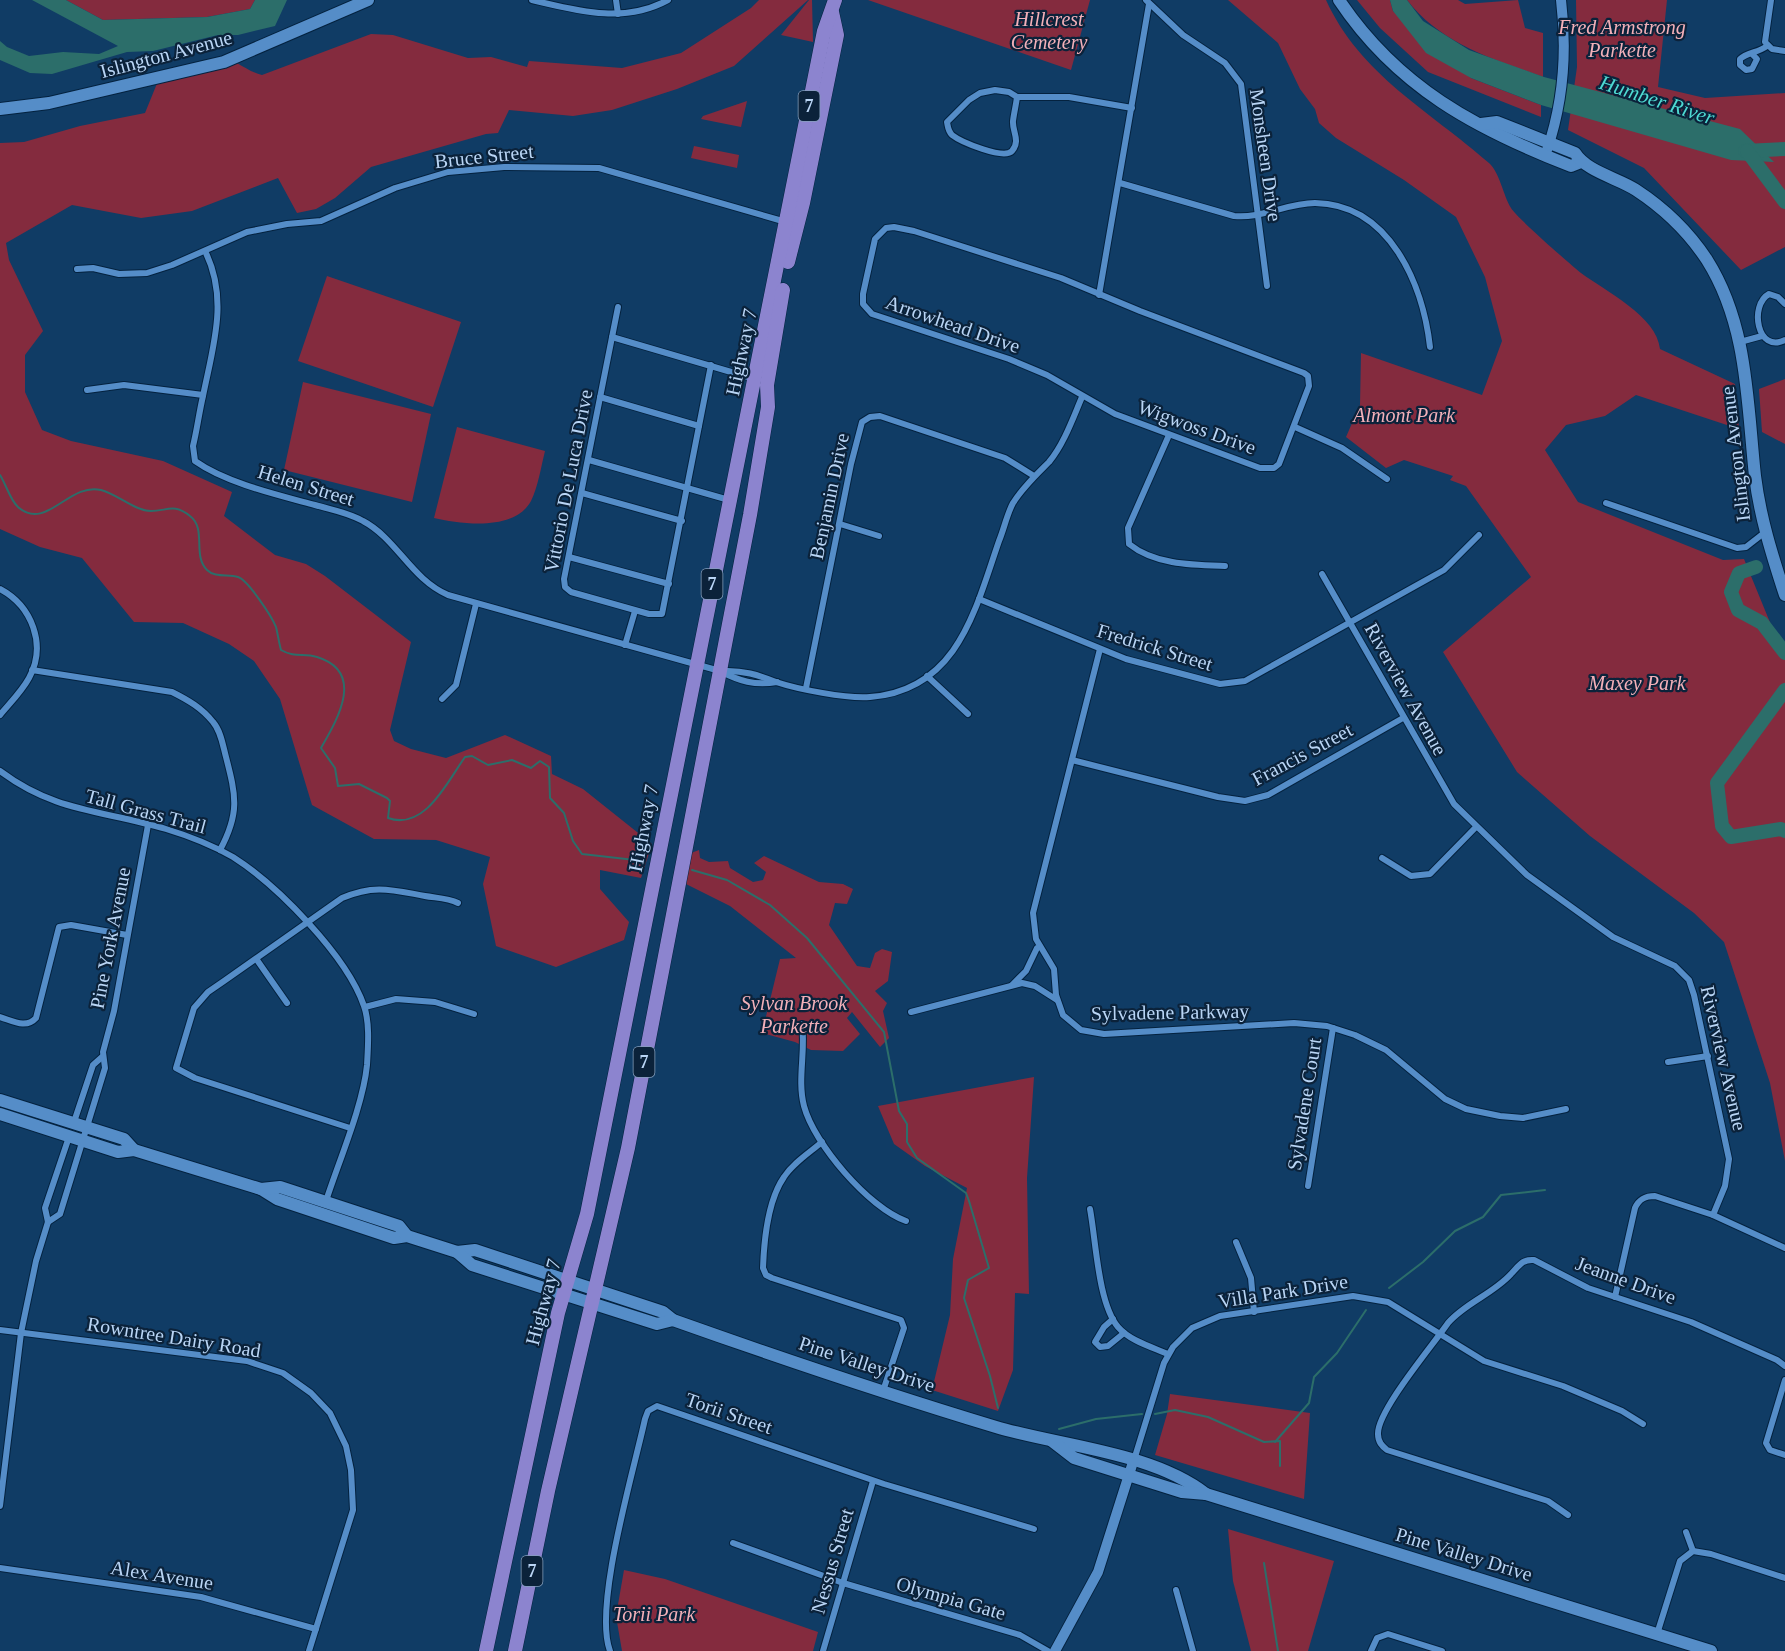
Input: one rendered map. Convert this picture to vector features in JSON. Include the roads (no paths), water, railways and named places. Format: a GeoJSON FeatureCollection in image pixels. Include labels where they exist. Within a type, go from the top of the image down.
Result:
{"type":"FeatureCollection","features":[{"type":"Feature","properties":{"kind":"main road","name":"Islington Avenue"},"geometry":{"type":"LineString","coordinates":[[0,109],[49,103],[224,62],[368,0]]}},
{"type":"Feature","properties":{"kind":"main road","name":"Islington Avenue"},"geometry":{"type":"LineString","coordinates":[[1339,0],[1377,50],[1402,75],[1437,100],[1481,124],[1493,134],[1571,166],[1581,162]]}},
{"type":"Feature","properties":{"kind":"main road","name":"Highway 7"},"geometry":{"type":"LineString","coordinates":[[515,1651],[548,1491],[628,1148],[753,498],[792,223],[824,31],[834,6]]}},
{"type":"Feature","properties":{"kind":"main road","name":"Islington Avenue"},"geometry":{"type":"LineString","coordinates":[[1481,124],[1497,122],[1575,153],[1581,162],[1636,190],[1679,224],[1714,273],[1731,309],[1740,342],[1764,533],[1785,595]]}},
{"type":"Feature","properties":{"kind":"main road","name":"Highway 7"},"geometry":{"type":"LineString","coordinates":[[486,1651],[518,1491],[564,1295],[589,1203],[729,500],[792,223]]}},
{"type":"Feature","properties":{"kind":"main road","name":"Pine Valley Drive"},"geometry":{"type":"LineString","coordinates":[[0,1100],[124,1139],[134,1150]]}},
{"type":"Feature","properties":{"kind":"main road","name":"Pine Valley Drive"},"geometry":{"type":"LineString","coordinates":[[0,1114],[118,1152],[134,1150],[261,1189],[277,1200],[322,1215],[394,1238],[407,1236],[457,1252],[472,1265],[564,1295],[594,1296]]}},
{"type":"Feature","properties":{"kind":"main road","name":"Pine Valley Drive"},"geometry":{"type":"LineString","coordinates":[[261,1189],[280,1187],[399,1226],[407,1236]]}},
{"type":"Feature","properties":{"kind":"main road","name":"Pine Valley Drive"},"geometry":{"type":"LineString","coordinates":[[457,1252],[475,1250],[568,1280],[594,1296],[657,1324],[672,1320],[998,1428],[1079,1445],[1185,1478],[1206,1494]]}},
{"type":"Feature","properties":{"kind":"main road","name":"Pine Valley Drive"},"geometry":{"type":"LineString","coordinates":[[1051,1440],[1074,1458],[1182,1492],[1206,1494],[1711,1651]]}},
{"type":"Feature","properties":{"kind":"street"},"geometry":{"type":"LineString","coordinates":[[532,0],[598,14],[641,11],[668,0]]}},
{"type":"Feature","properties":{"kind":"street"},"geometry":{"type":"LineString","coordinates":[[616,0],[618,14]]}},
{"type":"Feature","properties":{"kind":"street"},"geometry":{"type":"LineString","coordinates":[[1545,156],[1555,122],[1563,66],[1561,0]]}},
{"type":"Feature","properties":{"kind":"street"},"geometry":{"type":"LineString","coordinates":[[1767,46],[1765,36],[1771,0]]}},
{"type":"Feature","properties":{"kind":"street"},"geometry":{"type":"LineString","coordinates":[[1099,295],[1148,2]]}},
{"type":"Feature","properties":{"kind":"street","name":"Monsheen Drive"},"geometry":{"type":"LineString","coordinates":[[1148,2],[1183,35],[1226,63],[1239,79],[1244,94],[1267,286]]}},
{"type":"Feature","properties":{"kind":"street"},"geometry":{"type":"LineString","coordinates":[[1752,54],[1767,46],[1785,51]]}},
{"type":"Feature","properties":{"kind":"street"},"geometry":{"type":"LineString","coordinates":[[1017,98],[1013,124],[1017,141],[1008,155],[1000,156],[989,152],[952,134],[948,129],[947,122],[959,108],[980,93],[994,90],[1009,92],[1017,98],[1069,97],[1132,108]]}},
{"type":"Feature","properties":{"kind":"street","name":"Bruce Street"},"geometry":{"type":"LineString","coordinates":[[77,269],[93,268],[119,274],[147,273],[205,251],[224,240],[261,228],[321,221],[395,188],[448,172],[504,166],[599,168],[792,223]]}},
{"type":"Feature","properties":{"kind":"street"},"geometry":{"type":"LineString","coordinates":[[1119,183],[1173,197],[1224,214],[1243,217],[1288,206],[1316,203],[1348,209],[1377,226],[1398,252],[1414,280],[1428,324],[1430,347]]}},
{"type":"Feature","properties":{"kind":"street","name":"Arrowhead Drive"},"geometry":{"type":"LineString","coordinates":[[1082,397],[1047,375],[1009,359],[872,314],[863,304],[863,294],[875,239],[886,228],[894,227],[1018,263],[1061,278],[1099,295]]}},
{"type":"Feature","properties":{"kind":"street","name":"Helen Street"},"geometry":{"type":"LineString","coordinates":[[205,251],[215,275],[219,307],[217,328],[193,446],[195,461],[213,472],[282,496],[335,509],[363,521],[386,539],[427,584],[448,595],[720,671]]}},
{"type":"Feature","properties":{"kind":"street"},"geometry":{"type":"LineString","coordinates":[[1785,304],[1778,297],[1769,294],[1762,298],[1757,306],[1762,336],[1768,342],[1776,344],[1785,340]]}},
{"type":"Feature","properties":{"kind":"street","name":"Wigwoss Drive"},"geometry":{"type":"LineString","coordinates":[[1082,397],[1115,414],[1267,469],[1279,464],[1309,386],[1308,376],[1304,373],[1099,295]]}},
{"type":"Feature","properties":{"kind":"street","name":"Vittorio De Luca Drive"},"geometry":{"type":"LineString","coordinates":[[618,307],[564,579],[565,587],[571,592],[635,611],[658,616],[662,614],[711,365]]}},
{"type":"Feature","properties":{"kind":"street"},"geometry":{"type":"LineString","coordinates":[[1740,342],[1762,336]]}},
{"type":"Feature","properties":{"kind":"street"},"geometry":{"type":"LineString","coordinates":[[612,337],[755,379]]}},
{"type":"Feature","properties":{"kind":"street"},"geometry":{"type":"LineString","coordinates":[[87,390],[124,385],[203,395]]}},
{"type":"Feature","properties":{"kind":"street"},"geometry":{"type":"LineString","coordinates":[[720,671],[738,680],[762,685],[777,682],[842,696],[869,697],[903,689],[927,676],[955,651],[966,632],[980,599],[1012,504],[1034,476],[1050,461],[1082,397]]}},
{"type":"Feature","properties":{"kind":"street"},"geometry":{"type":"LineString","coordinates":[[600,398],[699,426]]}},
{"type":"Feature","properties":{"kind":"street","name":"Benjamin Drive"},"geometry":{"type":"LineString","coordinates":[[806,688],[862,423],[870,417],[880,417],[1005,458],[1034,476]]}},
{"type":"Feature","properties":{"kind":"street"},"geometry":{"type":"LineString","coordinates":[[1294,427],[1322,437],[1342,448],[1387,479]]}},
{"type":"Feature","properties":{"kind":"street"},"geometry":{"type":"LineString","coordinates":[[1169,435],[1128,528],[1129,544],[1143,553],[1164,560],[1226,566]]}},
{"type":"Feature","properties":{"kind":"street"},"geometry":{"type":"LineString","coordinates":[[589,460],[729,500]]}},
{"type":"Feature","properties":{"kind":"street"},"geometry":{"type":"LineString","coordinates":[[582,494],[682,521]]}},
{"type":"Feature","properties":{"kind":"street"},"geometry":{"type":"LineString","coordinates":[[1606,503],[1671,528],[1737,548],[1746,547],[1764,533]]}},
{"type":"Feature","properties":{"kind":"street"},"geometry":{"type":"LineString","coordinates":[[840,524],[879,536]]}},
{"type":"Feature","properties":{"kind":"street","name":"Fredrick Street"},"geometry":{"type":"LineString","coordinates":[[980,599],[1126,659],[1227,684],[1245,681],[1444,570],[1479,536]]}},
{"type":"Feature","properties":{"kind":"street"},"geometry":{"type":"LineString","coordinates":[[569,557],[669,584]]}},
{"type":"Feature","properties":{"kind":"street","name":"Riverview Avenue"},"geometry":{"type":"LineString","coordinates":[[1322,574],[1446,793],[1476,827],[1521,871],[1603,930],[1680,970],[1692,986],[1729,1159],[1725,1186],[1713,1215]]}},
{"type":"Feature","properties":{"kind":"street"},"geometry":{"type":"LineString","coordinates":[[0,589],[18,602],[30,617],[37,646],[32,670],[0,715]]}},
{"type":"Feature","properties":{"kind":"street"},"geometry":{"type":"LineString","coordinates":[[442,699],[456,685],[476,604]]}},
{"type":"Feature","properties":{"kind":"street"},"geometry":{"type":"LineString","coordinates":[[625,645],[635,611]]}},
{"type":"Feature","properties":{"kind":"street","name":"Sylvadene Parkway"},"geometry":{"type":"LineString","coordinates":[[1100,649],[1033,913],[1033,932],[1054,969],[1057,1000],[1063,1015],[1074,1026],[1104,1034],[1294,1023],[1333,1028],[1355,1035],[1386,1050],[1445,1099],[1466,1109],[1523,1118],[1566,1109]]}},
{"type":"Feature","properties":{"kind":"street"},"geometry":{"type":"LineString","coordinates":[[32,670],[172,692],[189,700],[204,713],[215,724],[222,741],[236,800],[233,824],[220,850]]}},
{"type":"Feature","properties":{"kind":"street"},"geometry":{"type":"LineString","coordinates":[[927,676],[968,714]]}},
{"type":"Feature","properties":{"kind":"street","name":"Francis Street"},"geometry":{"type":"LineString","coordinates":[[1072,760],[1218,797],[1245,801],[1268,795],[1403,718]]}},
{"type":"Feature","properties":{"kind":"street","name":"Tall Grass Trail"},"geometry":{"type":"LineString","coordinates":[[0,771],[26,790],[57,803],[148,825],[201,841],[220,850],[271,886],[344,966],[365,1007],[368,1037],[365,1077],[322,1215]]}},
{"type":"Feature","properties":{"kind":"street","name":"Pine York Avenue"},"geometry":{"type":"LineString","coordinates":[[102,1057],[93,1065],[73,1122],[45,1208],[48,1222],[60,1214],[105,1068],[102,1057],[114,1011],[148,825]]}},
{"type":"Feature","properties":{"kind":"street"},"geometry":{"type":"LineString","coordinates":[[1382,858],[1411,876],[1430,874],[1476,827]]}},
{"type":"Feature","properties":{"kind":"street"},"geometry":{"type":"LineString","coordinates":[[350,1128],[195,1078],[176,1068],[197,1003],[224,981],[257,960],[342,898],[372,889],[397,889],[458,903]]}},
{"type":"Feature","properties":{"kind":"street"},"geometry":{"type":"LineString","coordinates":[[0,1017],[25,1025],[36,1018],[59,927],[71,925],[127,935]]}},
{"type":"Feature","properties":{"kind":"street"},"geometry":{"type":"LineString","coordinates":[[1011,985],[1026,971],[1037,948],[1040,947]]}},
{"type":"Feature","properties":{"kind":"street"},"geometry":{"type":"LineString","coordinates":[[257,960],[287,1003]]}},
{"type":"Feature","properties":{"kind":"street"},"geometry":{"type":"LineString","coordinates":[[911,1012],[1022,983],[1035,986],[1057,1000]]}},
{"type":"Feature","properties":{"kind":"street"},"geometry":{"type":"LineString","coordinates":[[365,1007],[396,999],[435,1002],[474,1014]]}},
{"type":"Feature","properties":{"kind":"street"},"geometry":{"type":"LineString","coordinates":[[802,1024],[805,1044],[801,1072],[804,1107],[822,1142],[858,1187],[893,1216],[906,1221]]}},
{"type":"Feature","properties":{"kind":"street","name":"Sylvadene Court"},"geometry":{"type":"LineString","coordinates":[[1308,1186],[1333,1028]]}},
{"type":"Feature","properties":{"kind":"street"},"geometry":{"type":"LineString","coordinates":[[1668,1062],[1708,1056]]}},
{"type":"Feature","properties":{"kind":"street"},"geometry":{"type":"LineString","coordinates":[[822,1142],[793,1166],[779,1186],[773,1204],[763,1268],[766,1275],[772,1278],[901,1320],[904,1328],[883,1391]]}},
{"type":"Feature","properties":{"kind":"street"},"geometry":{"type":"LineString","coordinates":[[1615,1297],[1638,1202],[1648,1196],[1655,1196],[1713,1215],[1785,1248]]}},
{"type":"Feature","properties":{"kind":"street"},"geometry":{"type":"LineString","coordinates":[[1090,1209],[1104,1294],[1113,1319],[1124,1333],[1168,1354]]}},
{"type":"Feature","properties":{"kind":"street"},"geometry":{"type":"LineString","coordinates":[[0,1506],[21,1333],[36,1261],[48,1222]]}},
{"type":"Feature","properties":{"kind":"street"},"geometry":{"type":"LineString","coordinates":[[1236,1242],[1251,1278],[1254,1312]]}},
{"type":"Feature","properties":{"kind":"street","name":"Jeanne Drive"},"geometry":{"type":"LineString","coordinates":[[1440,1334],[1460,1311],[1504,1281],[1526,1260],[1534,1260],[1588,1288],[1691,1322],[1777,1360],[1785,1366]]}},
{"type":"Feature","properties":{"kind":"street","name":"Villa Park Drive"},"geometry":{"type":"LineString","coordinates":[[1133,1462],[1168,1354],[1180,1339],[1201,1323],[1220,1317],[1342,1297],[1362,1296],[1395,1306],[1484,1361],[1563,1386],[1622,1411],[1643,1424]]}},
{"type":"Feature","properties":{"kind":"street"},"geometry":{"type":"LineString","coordinates":[[1113,1319],[1104,1327],[1095,1342],[1104,1348],[1124,1333]]}},
{"type":"Feature","properties":{"kind":"street","name":"Rowntree Dairy Road"},"geometry":{"type":"LineString","coordinates":[[0,1330],[247,1361],[283,1373],[311,1393],[330,1413],[346,1446],[351,1470],[353,1510],[309,1651]]}},
{"type":"Feature","properties":{"kind":"street"},"geometry":{"type":"LineString","coordinates":[[1440,1334],[1386,1411],[1378,1432],[1381,1445],[1394,1453],[1548,1500],[1568,1515]]}},
{"type":"Feature","properties":{"kind":"street"},"geometry":{"type":"LineString","coordinates":[[1785,1380],[1766,1443],[1770,1450],[1785,1455]]}},
{"type":"Feature","properties":{"kind":"street","name":"Torii Street"},"geometry":{"type":"LineString","coordinates":[[610,1651],[605,1632],[608,1593],[648,1411],[657,1406],[873,1481],[1034,1529]]}},
{"type":"Feature","properties":{"kind":"street"},"geometry":{"type":"LineString","coordinates":[[1055,1651],[1098,1572],[1133,1462]]}},
{"type":"Feature","properties":{"kind":"street","name":"Nessus Street"},"geometry":{"type":"LineString","coordinates":[[823,1651],[873,1481]]}},
{"type":"Feature","properties":{"kind":"street"},"geometry":{"type":"LineString","coordinates":[[1686,1532],[1693,1551]]}},
{"type":"Feature","properties":{"kind":"street","name":"Olympia Gate"},"geometry":{"type":"LineString","coordinates":[[733,1543],[843,1583],[1020,1635],[1048,1651]]}},
{"type":"Feature","properties":{"kind":"street"},"geometry":{"type":"LineString","coordinates":[[1657,1634],[1680,1562],[1693,1551],[1785,1578]]}},
{"type":"Feature","properties":{"kind":"street","name":"Alex Avenue"},"geometry":{"type":"LineString","coordinates":[[0,1568],[201,1597],[316,1629]]}},
{"type":"Feature","properties":{"kind":"street"},"geometry":{"type":"LineString","coordinates":[[1176,1590],[1193,1651]]}},
{"type":"Feature","properties":{"kind":"street"},"geometry":{"type":"LineString","coordinates":[[1371,1651],[1377,1638],[1388,1634],[1442,1651]]}},
{"type":"Feature","properties":{"kind":"waterway","name":"Humber River"},"geometry":{"type":"LineString","coordinates":[[1745,151],[1785,149]]}},
{"type":"Feature","properties":{"kind":"waterway"},"geometry":{"type":"LineString","coordinates":[[1747,151],[1785,202]]}},
{"type":"Feature","properties":{"kind":"waterway"},"geometry":{"type":"LineString","coordinates":[[0,475],[15,504],[28,513],[38,514],[89,489],[107,492],[145,510],[175,509],[190,516],[198,528],[200,557],[207,570],[218,575],[238,577],[248,585],[274,622],[281,650],[291,654],[317,657],[332,664],[341,674],[344,685],[340,711],[321,748],[335,768],[338,786],[359,784],[387,798],[390,801],[388,818],[401,820],[424,811],[434,802],[465,757],[472,756],[488,765],[512,760],[531,768],[540,761],[549,767],[550,798],[564,813],[573,841],[582,854],[635,860]]}},
{"type":"Feature","properties":{"kind":"waterway"},"geometry":{"type":"LineString","coordinates":[[1756,567],[1739,573],[1731,592],[1738,610],[1762,623],[1785,653]]}},
{"type":"Feature","properties":{"kind":"waterway"},"geometry":{"type":"LineString","coordinates":[[1785,690],[1717,783],[1722,826],[1731,837],[1781,829],[1785,831]]}},
{"type":"Feature","properties":{"kind":"waterway"},"geometry":{"type":"LineString","coordinates":[[692,870],[727,880],[770,905],[807,938],[884,1032],[899,1111],[907,1124],[907,1142],[917,1158],[966,1193],[969,1201],[989,1268],[968,1280],[964,1298],[990,1376],[998,1408]]}},
{"type":"Feature","properties":{"kind":"waterway"},"geometry":{"type":"LineString","coordinates":[[1389,1288],[1423,1262],[1455,1231],[1483,1217],[1501,1195],[1545,1190]]}},
{"type":"Feature","properties":{"kind":"waterway"},"geometry":{"type":"LineString","coordinates":[[1275,1442],[1309,1403],[1314,1377],[1337,1353],[1366,1310]]}},
{"type":"Feature","properties":{"kind":"waterway"},"geometry":{"type":"LineString","coordinates":[[1155,1414],[1175,1410],[1208,1417],[1264,1442],[1280,1441],[1280,1466]]}},
{"type":"Feature","properties":{"kind":"waterway"},"geometry":{"type":"LineString","coordinates":[[1059,1429],[1096,1419],[1142,1414]]}},
{"type":"Feature","properties":{"kind":"waterway"},"geometry":{"type":"LineString","coordinates":[[1264,1563],[1278,1651]]}},
{"type":"Feature","properties":{"kind":"park label","name":"Hillcrest Cemetery"},"geometry":{"type":"Point","coordinates":[1049,30]}},
{"type":"Feature","properties":{"kind":"park label","name":"Fred Armstrong Parkette"},"geometry":{"type":"Point","coordinates":[1622,38]}},
{"type":"Feature","properties":{"kind":"park label","name":"Almont Park"},"geometry":{"type":"Point","coordinates":[1404,415]}},
{"type":"Feature","properties":{"kind":"park label","name":"Maxey Park"},"geometry":{"type":"Point","coordinates":[1637,683]}},
{"type":"Feature","properties":{"kind":"park label","name":"Sylvan Brook Parkette"},"geometry":{"type":"Point","coordinates":[794,1014]}},
{"type":"Feature","properties":{"kind":"park label","name":"Torii Park"},"geometry":{"type":"Point","coordinates":[654,1614]}}]}
